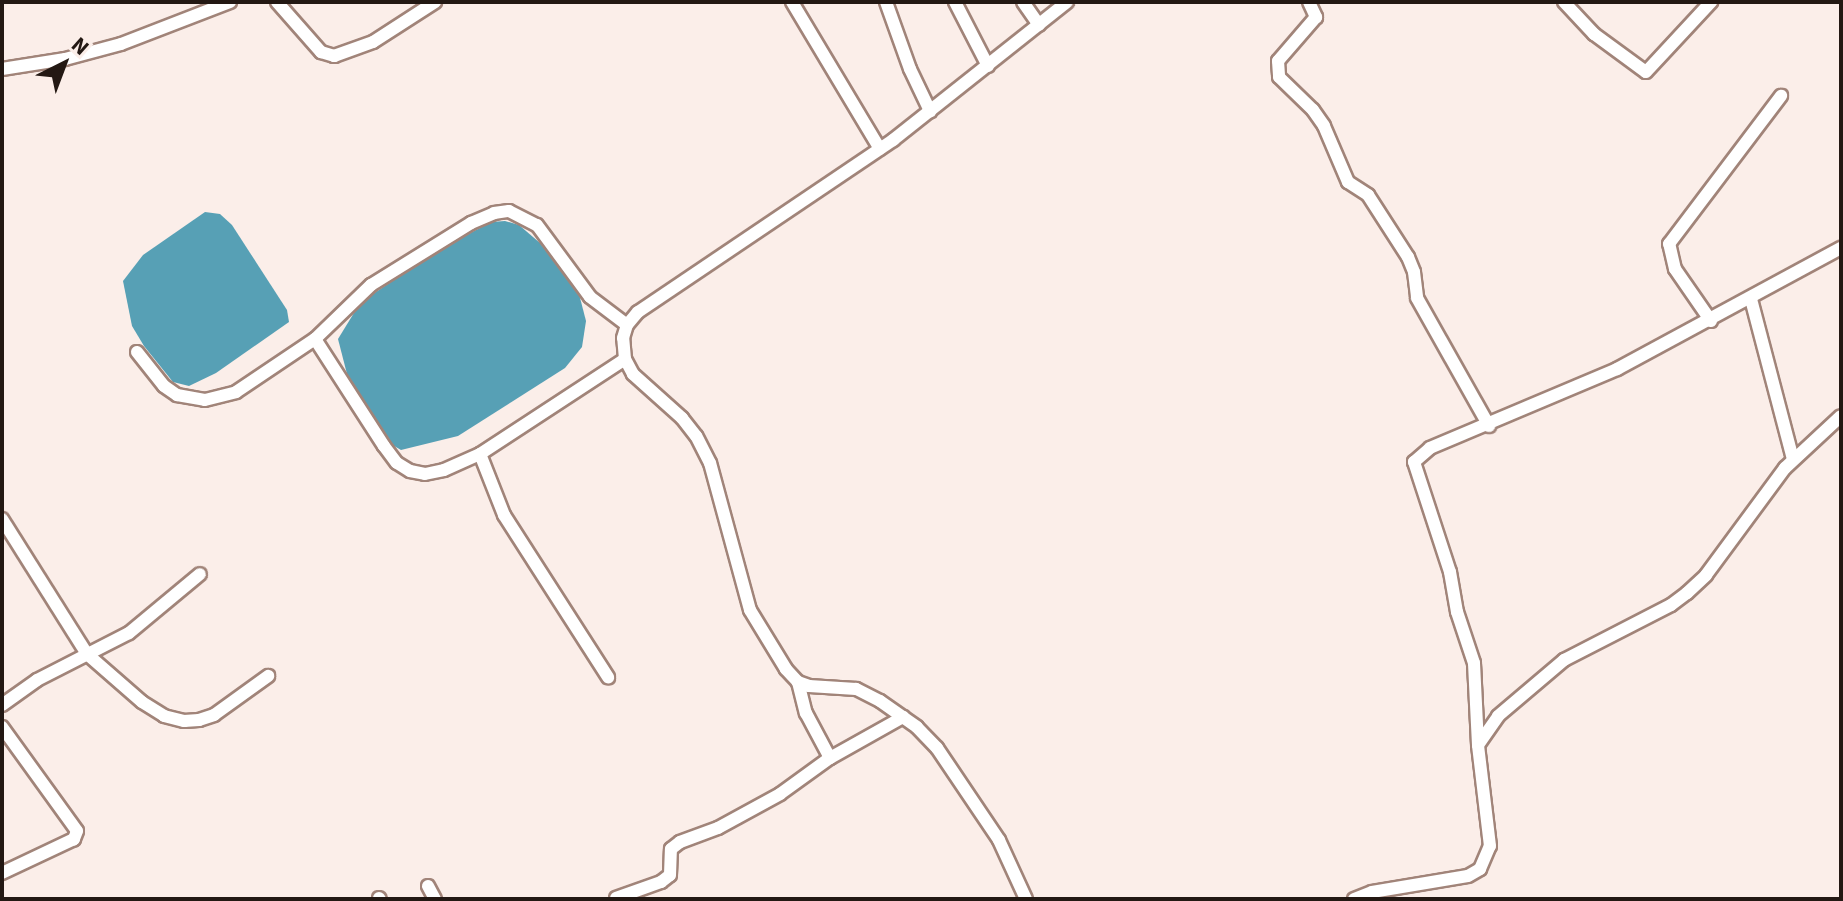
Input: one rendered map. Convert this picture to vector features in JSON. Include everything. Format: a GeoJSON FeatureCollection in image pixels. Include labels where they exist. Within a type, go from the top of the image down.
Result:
{"type":"FeatureCollection","features":[{"type":"Feature","properties":{"kind":"street"},"geometry":{"type":"LineString","coordinates":[[2,69],[65,59],[121,44],[230,2]]}},
{"type":"Feature","properties":{"kind":"street"},"geometry":{"type":"LineString","coordinates":[[277,2],[321,52],[334,56],[373,42],[435,2]]}},
{"type":"Feature","properties":{"kind":"street"},"geometry":{"type":"LineString","coordinates":[[886,2],[910,69],[930,111]]}},
{"type":"Feature","properties":{"kind":"street"},"geometry":{"type":"LineString","coordinates":[[955,2],[988,66]]}},
{"type":"Feature","properties":{"kind":"street"},"geometry":{"type":"LineString","coordinates":[[1023,2],[1039,25]]}},
{"type":"Feature","properties":{"kind":"street"},"geometry":{"type":"LineString","coordinates":[[1026,899],[999,840],[937,748],[903,717],[856,689],[809,686],[798,682],[786,669],[750,610],[710,463],[696,436],[633,374],[625,359],[623,338],[627,325],[657,298],[880,149],[1067,2]]}},
{"type":"Feature","properties":{"kind":"street"},"geometry":{"type":"LineString","coordinates":[[1309,2],[1316,17],[1313,24],[1278,61],[1276,70],[1313,110],[1324,126],[1348,182],[1368,195],[1408,257],[1414,272],[1417,298],[1489,426]]}},
{"type":"Feature","properties":{"kind":"street"},"geometry":{"type":"LineString","coordinates":[[1564,2],[1594,34],[1646,72],[1711,2]]}},
{"type":"Feature","properties":{"kind":"street"},"geometry":{"type":"LineString","coordinates":[[794,3],[880,149]]}},
{"type":"Feature","properties":{"kind":"street"},"geometry":{"type":"LineString","coordinates":[[1711,321],[1675,269],[1669,244],[1781,96]]}},
{"type":"Feature","properties":{"kind":"street"},"geometry":{"type":"LineString","coordinates":[[137,352],[164,386],[177,395],[205,400],[236,392],[315,339],[371,285],[471,223],[494,213],[509,211],[537,225],[590,297],[627,325]]}},
{"type":"Feature","properties":{"kind":"street"},"geometry":{"type":"LineString","coordinates":[[1354,899],[1372,892],[1468,876],[1480,869],[1490,846],[1478,745],[1474,663],[1457,612],[1450,572],[1414,462],[1430,448],[1489,426],[1617,369],[1711,321],[1841,248]]}},
{"type":"Feature","properties":{"kind":"street"},"geometry":{"type":"LineString","coordinates":[[1751,299],[1793,459]]}},
{"type":"Feature","properties":{"kind":"street"},"geometry":{"type":"LineString","coordinates":[[315,339],[397,463],[410,471],[425,474],[444,470],[480,454],[625,359]]}},
{"type":"Feature","properties":{"kind":"street"},"geometry":{"type":"LineString","coordinates":[[1478,745],[1498,716],[1564,660],[1671,605],[1687,593],[1706,575],[1793,459],[1841,416]]}},
{"type":"Feature","properties":{"kind":"street"},"geometry":{"type":"LineString","coordinates":[[480,454],[510,526],[608,677]]}},
{"type":"Feature","properties":{"kind":"street"},"geometry":{"type":"LineString","coordinates":[[2,519],[87,654],[142,702],[164,716],[184,721],[214,715],[268,676]]}},
{"type":"Feature","properties":{"kind":"street"},"geometry":{"type":"LineString","coordinates":[[2,705],[37,680],[141,624],[200,574]]}},
{"type":"Feature","properties":{"kind":"street"},"geometry":{"type":"LineString","coordinates":[[798,682],[806,713],[830,758]]}},
{"type":"Feature","properties":{"kind":"street"},"geometry":{"type":"LineString","coordinates":[[616,898],[661,882],[670,875],[671,849],[680,842],[718,828],[780,794],[830,758],[903,717]]}},
{"type":"Feature","properties":{"kind":"street"},"geometry":{"type":"LineString","coordinates":[[2,727],[77,831],[74,839],[2,873]]}},
{"type":"Feature","properties":{"kind":"street"},"geometry":{"type":"LineString","coordinates":[[428,886],[435,899]]}},
{"type":"Feature","properties":{"kind":"water"},"geometry":{"type":"Polygon","coordinates":[[[205,212],[220,214],[232,225],[287,310],[289,322],[216,373],[189,386],[173,382],[144,346],[132,326],[123,281],[143,255],[205,212]]]}},
{"type":"Feature","properties":{"kind":"water"},"geometry":{"type":"Polygon","coordinates":[[[505,221],[519,225],[540,243],[578,290],[586,321],[582,347],[565,368],[458,436],[401,450],[389,443],[347,374],[338,339],[357,308],[370,296],[437,251],[491,222],[505,221]]]}}]}
